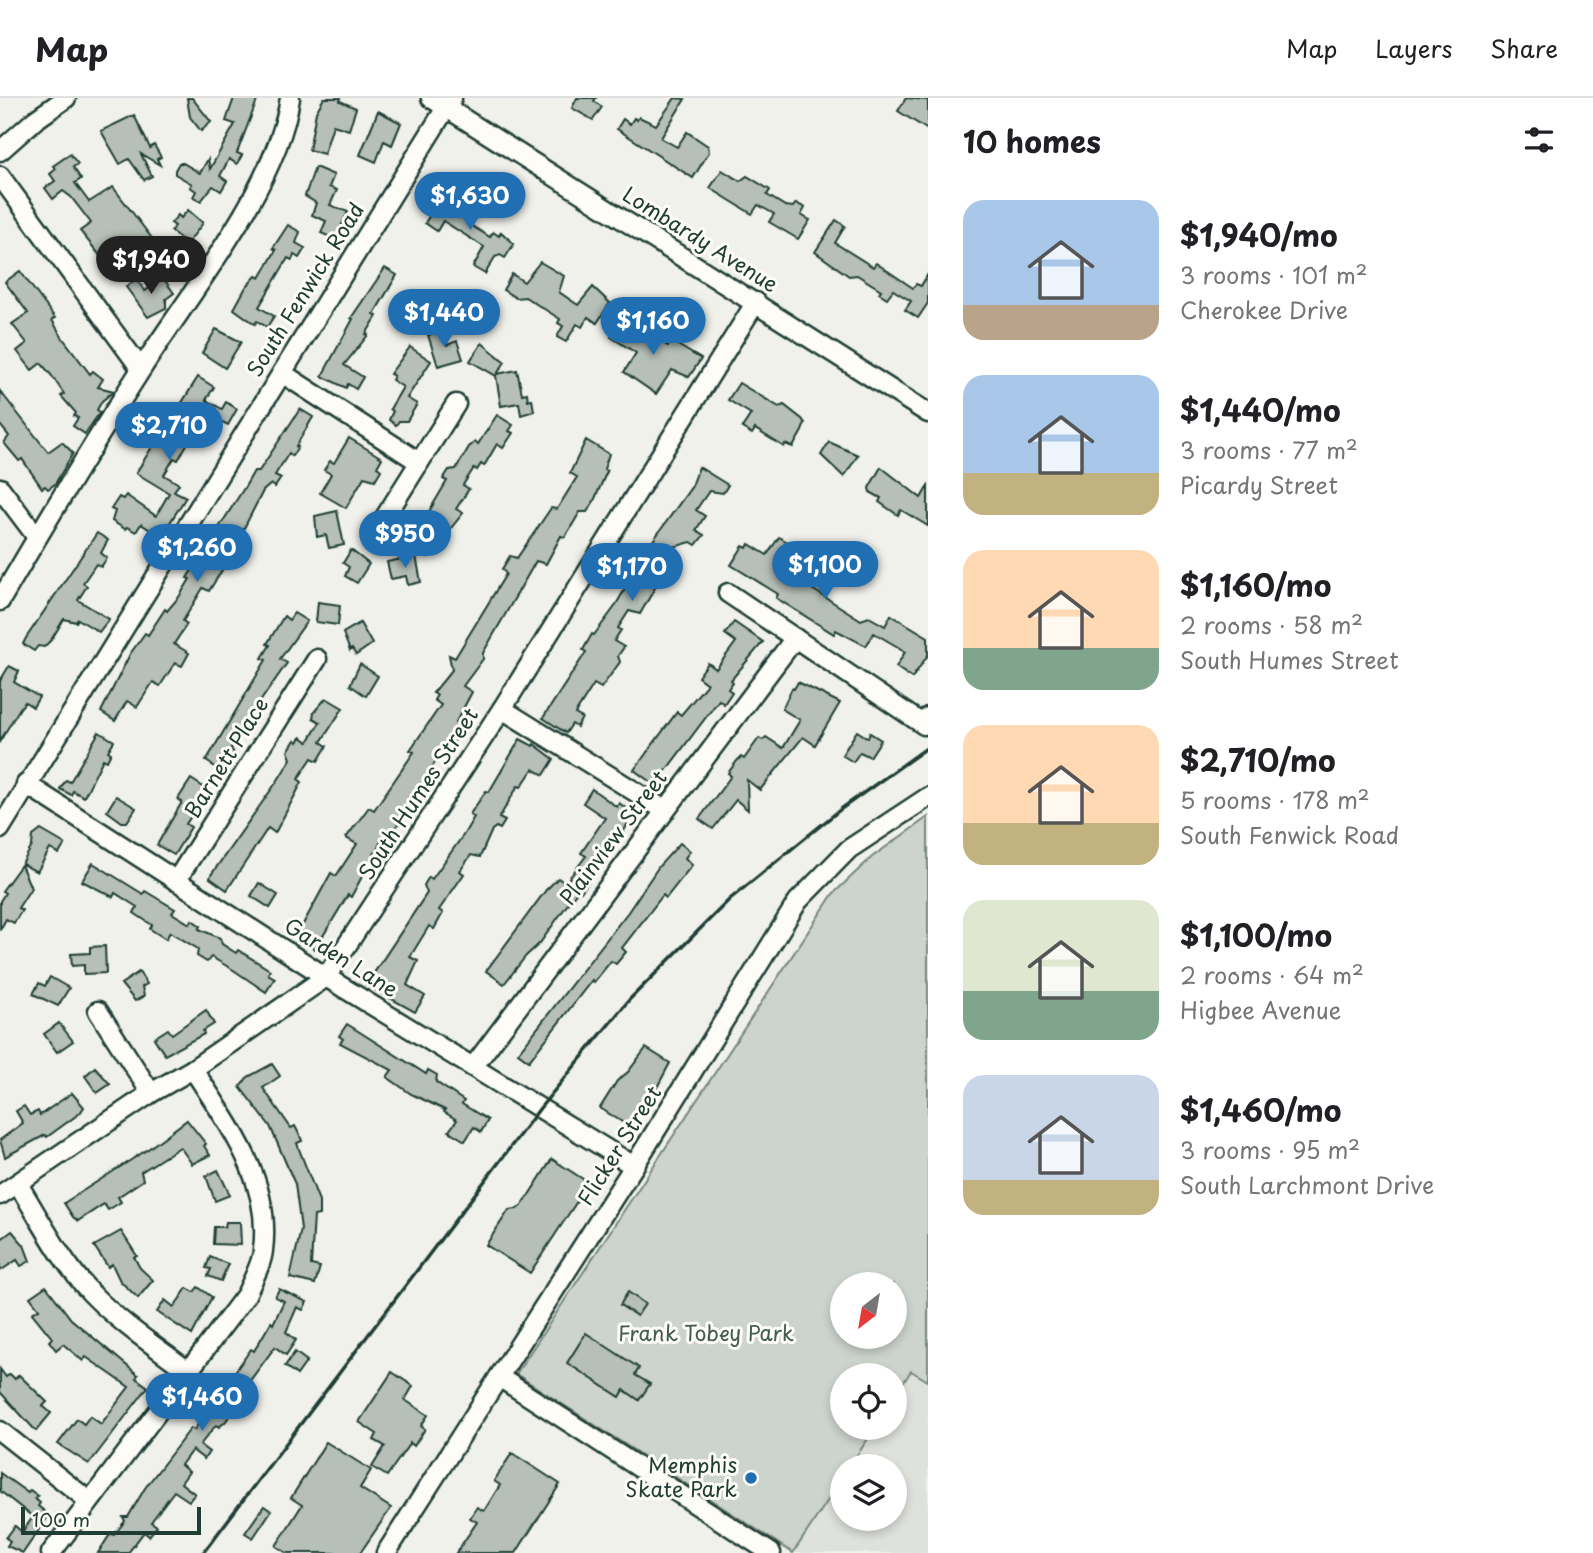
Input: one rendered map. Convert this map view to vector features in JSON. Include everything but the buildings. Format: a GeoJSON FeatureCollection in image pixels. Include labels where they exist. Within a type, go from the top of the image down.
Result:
{"type":"FeatureCollection","features":[{"type":"Feature","properties":{"kind":"street"},"geometry":{"type":"LineString","coordinates":[[0,151],[35,120],[66,98]]}},
{"type":"Feature","properties":{"kind":"street"},"geometry":{"type":"LineString","coordinates":[[0,601],[141,369],[248,206],[274,155],[290,98]]}},
{"type":"Feature","properties":{"kind":"street","name":"Lombardy Avenue"},"geometry":{"type":"LineString","coordinates":[[444,101],[928,412]]}},
{"type":"Feature","properties":{"kind":"street","name":"South Fenwick Road"},"geometry":{"type":"LineString","coordinates":[[0,829],[282,373],[444,101]]}},
{"type":"Feature","properties":{"kind":"street"},"geometry":{"type":"LineString","coordinates":[[0,176],[141,369]]}},
{"type":"Feature","properties":{"kind":"street","name":"South Humes Street"},"geometry":{"type":"LineString","coordinates":[[0,1195],[151,1093],[194,1069],[326,977],[502,709],[756,302]]}},
{"type":"Feature","properties":{"kind":"street"},"geometry":{"type":"LineString","coordinates":[[282,373],[419,462]]}},
{"type":"Feature","properties":{"kind":"street"},"geometry":{"type":"LineString","coordinates":[[385,517],[456,404]]}},
{"type":"Feature","properties":{"kind":"street"},"geometry":{"type":"LineString","coordinates":[[0,488],[37,537]]}},
{"type":"Feature","properties":{"kind":"street"},"geometry":{"type":"LineString","coordinates":[[728,593],[926,721]]}},
{"type":"Feature","properties":{"kind":"street","name":"Plainview Street"},"geometry":{"type":"LineString","coordinates":[[473,1067],[663,809],[795,638]]}},
{"type":"Feature","properties":{"kind":"street","name":"Barnett Place"},"geometry":{"type":"LineString","coordinates":[[176,881],[317,659]]}},
{"type":"Feature","properties":{"kind":"street"},"geometry":{"type":"LineString","coordinates":[[502,709],[663,809]]}},
{"type":"Feature","properties":{"kind":"street","name":"Garden Lane"},"geometry":{"type":"LineString","coordinates":[[26,784],[326,977],[634,1166]]}},
{"type":"Feature","properties":{"kind":"street","name":"Flicker Street"},"geometry":{"type":"LineString","coordinates":[[386,1553],[634,1166],[798,901],[849,849],[928,797]]}},
{"type":"Feature","properties":{"kind":"street"},"geometry":{"type":"LineString","coordinates":[[98,1011],[151,1093]]}},
{"type":"Feature","properties":{"kind":"street"},"geometry":{"type":"LineString","coordinates":[[51,1553],[246,1295],[264,1251],[261,1193],[244,1149],[194,1069]]}},
{"type":"Feature","properties":{"kind":"street"},"geometry":{"type":"LineString","coordinates":[[18,1184],[64,1259],[91,1292],[128,1326],[188,1371]]}},
{"type":"Feature","properties":{"kind":"street"},"geometry":{"type":"LineString","coordinates":[[499,1377],[771,1553]]}},
{"type":"Feature","properties":{"kind":"street"},"geometry":{"type":"LineString","coordinates":[[0,1431],[89,1501]]}},
{"type":"Feature","properties":{"kind":"shaded area"},"geometry":{"type":"Polygon","coordinates":[[[911,1371],[928,1381],[928,1553],[794,1553],[830,1498],[830,1531],[907,1531],[907,1454],[858,1454],[867,1440],[907,1440],[907,1377],[911,1371]]]}},
{"type":"Feature","properties":{"kind":"green space","name":"Frank Tobey Park"},"geometry":{"type":"Polygon","coordinates":[[[928,817],[928,1381],[911,1371],[907,1377],[907,1363],[830,1363],[830,1440],[867,1440],[858,1454],[830,1454],[830,1497],[793,1553],[516,1374],[833,894],[872,857],[928,817]]]}},
{"type":"Feature","properties":{"kind":"railway"},"geometry":{"type":"LineString","coordinates":[[203,1553],[540,1108],[629,1000],[730,899],[841,809],[928,747]]}},
{"type":"Feature","properties":{"kind":"place","name":"Memphis Skate Park"},"geometry":{"type":"Point","coordinates":[751,1478]}}]}
